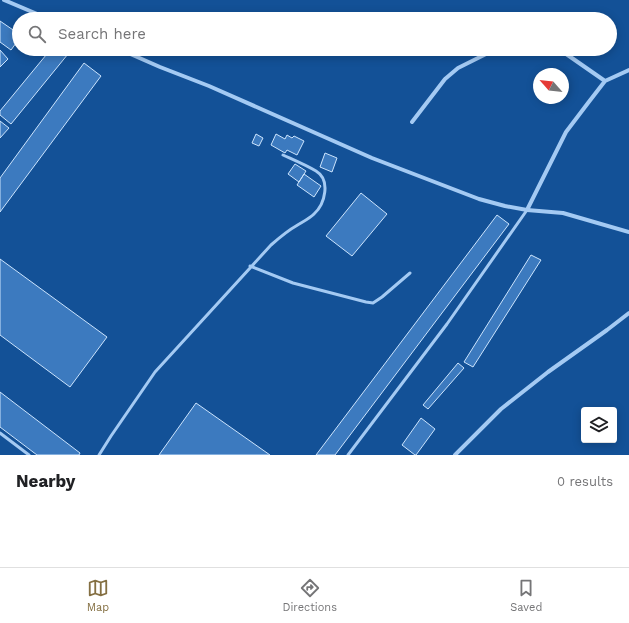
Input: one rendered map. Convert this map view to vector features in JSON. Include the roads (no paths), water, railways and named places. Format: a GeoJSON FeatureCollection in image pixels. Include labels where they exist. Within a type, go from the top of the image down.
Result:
{"type":"FeatureCollection","features":[{"type":"Feature","properties":{"kind":"street"},"geometry":{"type":"LineString","coordinates":[[4,0],[32,12]]}},
{"type":"Feature","properties":{"kind":"street"},"geometry":{"type":"LineString","coordinates":[[135,56],[209,86],[372,158],[479,199],[527,210],[563,213],[629,232]]}},
{"type":"Feature","properties":{"kind":"street"},"geometry":{"type":"LineString","coordinates":[[412,122],[445,79],[458,68],[482,56]]}},
{"type":"Feature","properties":{"kind":"street"},"geometry":{"type":"LineString","coordinates":[[569,56],[605,81]]}},
{"type":"Feature","properties":{"kind":"street"},"geometry":{"type":"LineString","coordinates":[[527,210],[566,132],[605,81],[629,70]]}},
{"type":"Feature","properties":{"kind":"street"},"geometry":{"type":"LineString","coordinates":[[455,455],[501,409],[548,372],[629,313]]}},
{"type":"Feature","properties":{"kind":"lane"},"geometry":{"type":"LineString","coordinates":[[99,455],[155,372],[250,266],[271,245],[283,234],[314,214],[321,206],[326,184],[323,177],[317,171],[283,155]]}},
{"type":"Feature","properties":{"kind":"lane"},"geometry":{"type":"LineString","coordinates":[[348,455],[447,324],[527,210]]}},
{"type":"Feature","properties":{"kind":"lane"},"geometry":{"type":"LineString","coordinates":[[250,266],[293,283],[373,303],[410,273]]}},
{"type":"Feature","properties":{"kind":"lane"},"geometry":{"type":"LineString","coordinates":[[0,432],[29,455]]}}]}
